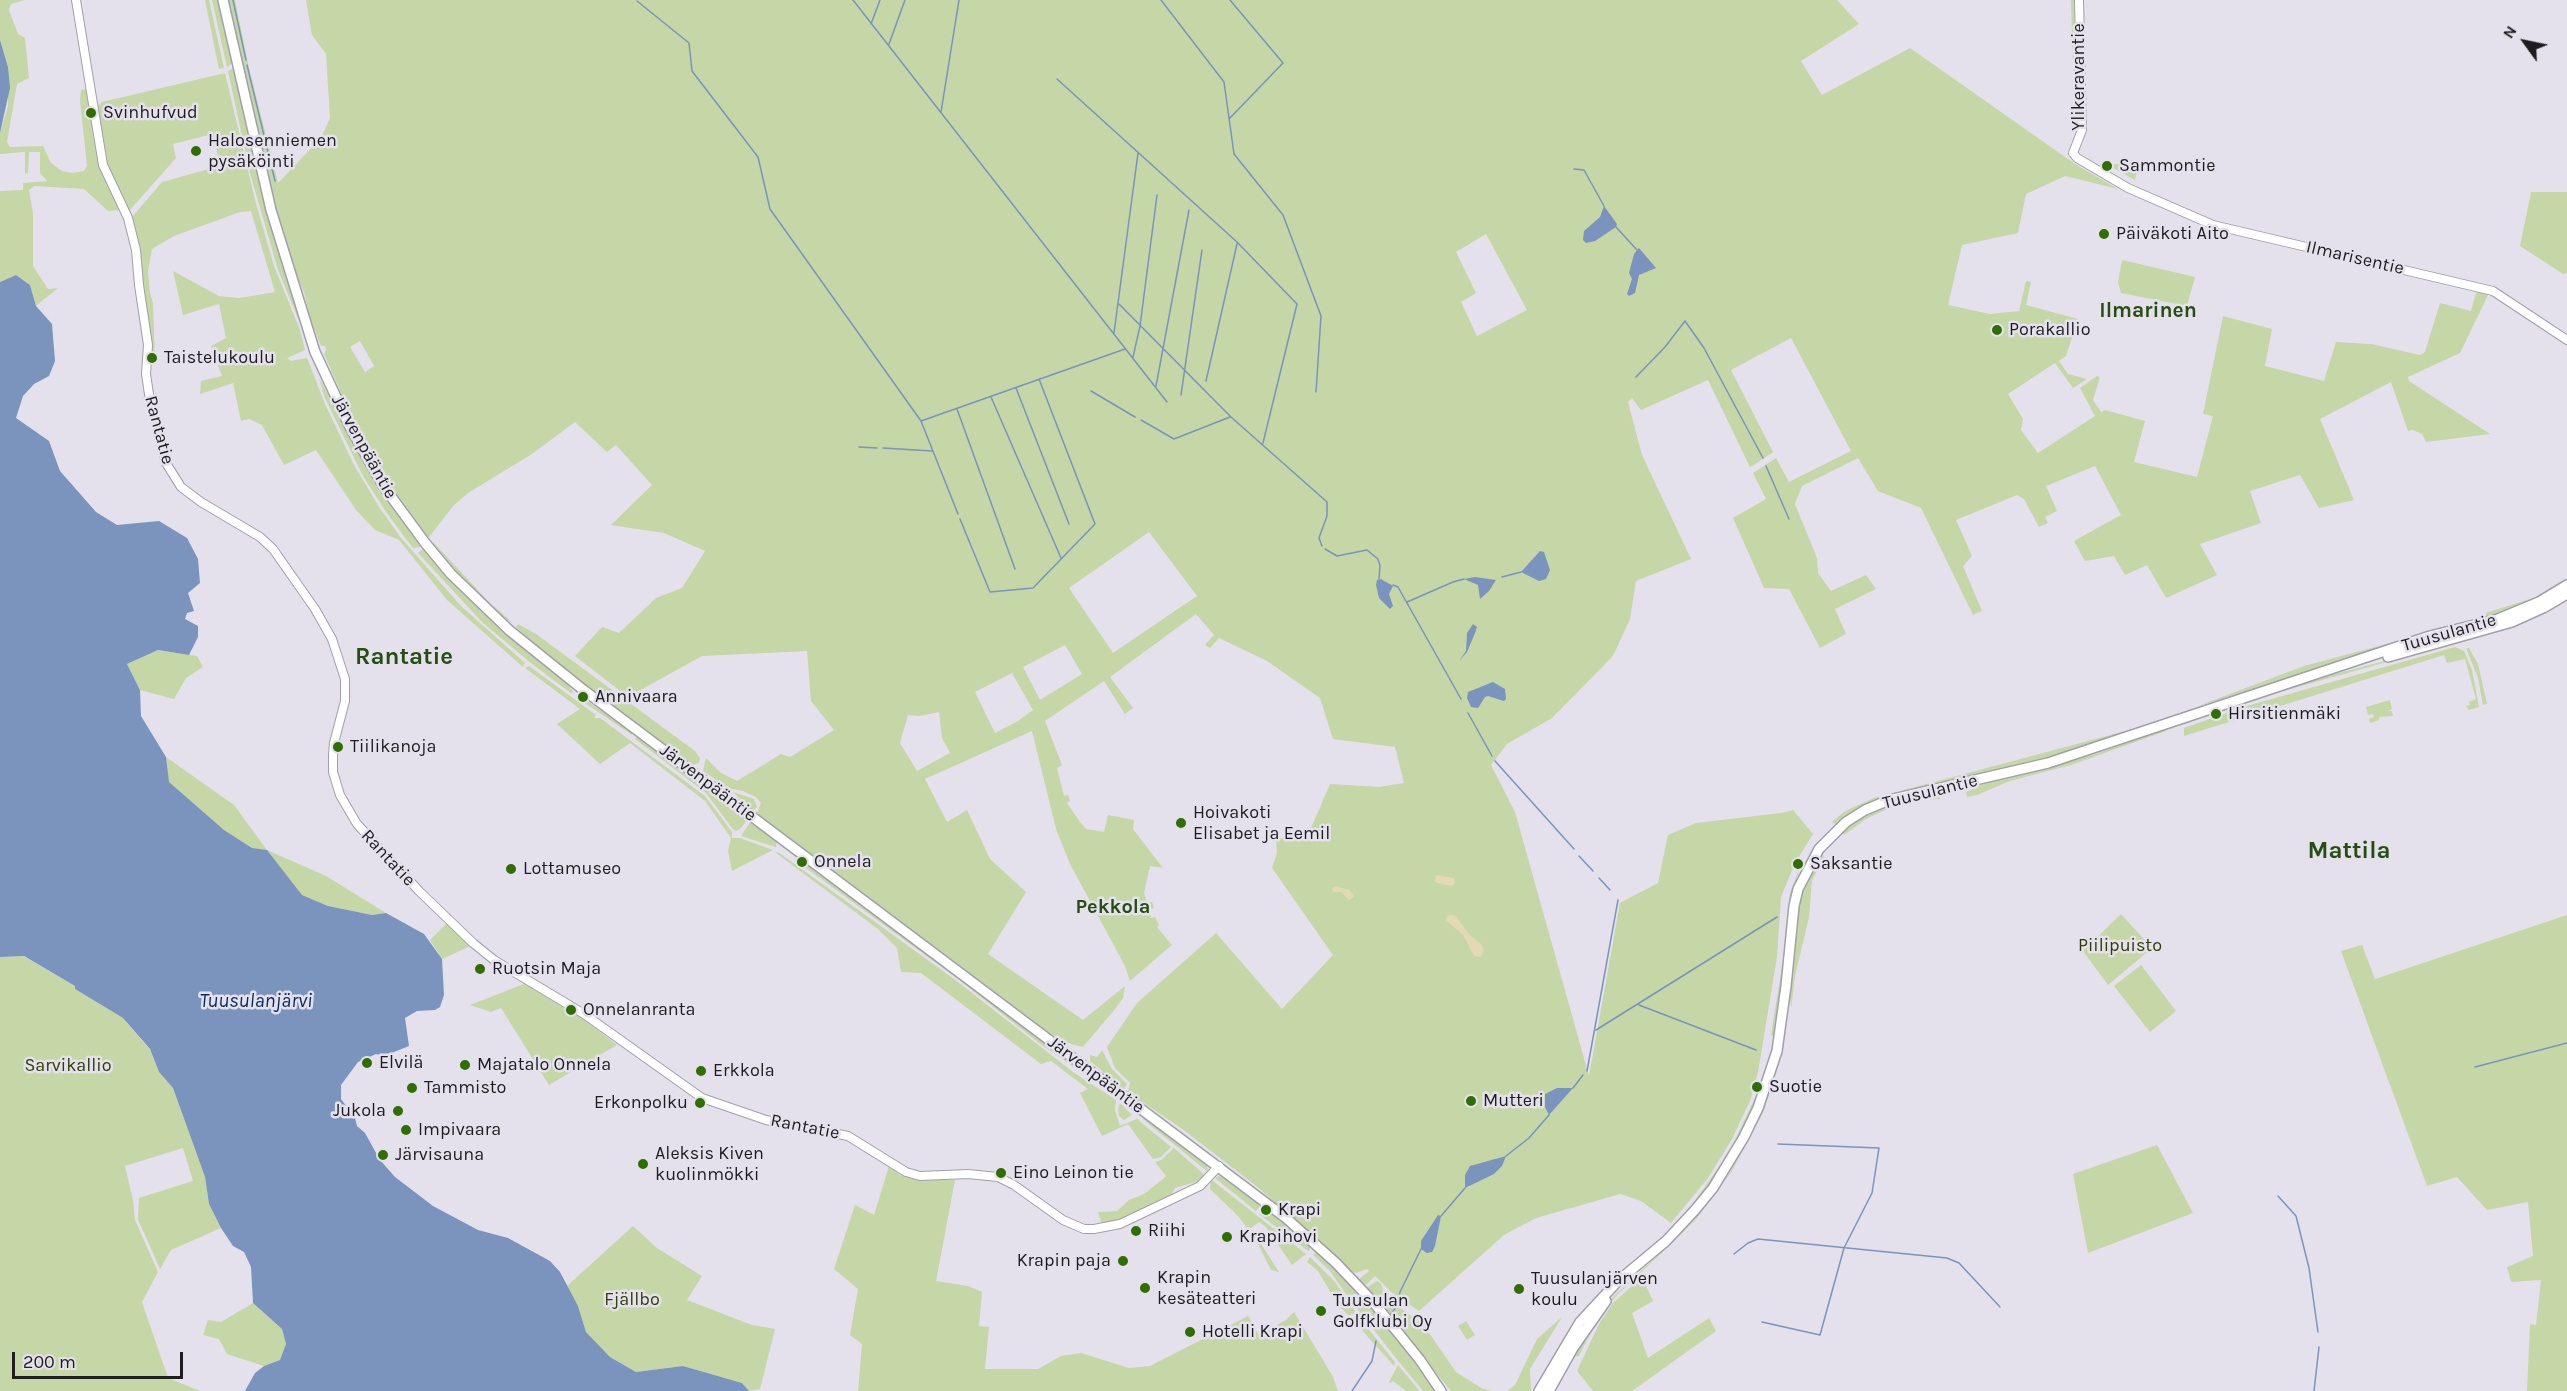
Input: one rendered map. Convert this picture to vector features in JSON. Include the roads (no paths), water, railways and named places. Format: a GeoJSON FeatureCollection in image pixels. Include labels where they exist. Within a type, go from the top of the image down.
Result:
{"type":"FeatureCollection","features":[{"type":"Feature","properties":{"kind":"main road","name":"Järvenpääntie"},"geometry":{"type":"LineString","coordinates":[[223,0],[271,210],[315,352],[370,464],[397,506],[432,552],[484,608],[555,667],[1286,1218],[1336,1263],[1374,1304],[1420,1360],[1441,1391]]}},
{"type":"Feature","properties":{"kind":"main road","name":"Tuusulantie"},"geometry":{"type":"LineString","coordinates":[[2327,672],[2430,636],[2509,615],[2539,602],[2567,585]]}},
{"type":"Feature","properties":{"kind":"main road","name":"Tuusulantie"},"geometry":{"type":"LineString","coordinates":[[1539,1391],[1580,1322],[1618,1281],[1666,1241],[1713,1188],[1740,1144],[1758,1108],[1779,1039],[1792,916],[1798,889],[1814,856],[1836,830],[1865,810],[1889,800],[2048,764],[2234,700],[2327,672],[2500,626],[2543,609],[2567,594]]}},
{"type":"Feature","properties":{"kind":"main road","name":"Tuusulantie"},"geometry":{"type":"LineString","coordinates":[[1549,1391],[1594,1316],[1640,1264]]}},
{"type":"Feature","properties":{"kind":"street","name":"Rantatie"},"geometry":{"type":"LineString","coordinates":[[76,0],[104,165],[128,218],[136,250],[148,345],[146,374],[150,401],[166,463],[181,488],[260,537],[273,549],[321,619],[332,639],[345,679],[345,701],[333,755],[333,772],[340,795],[357,824],[419,891],[485,953],[584,1014],[702,1098],[766,1120],[848,1136],[906,1172],[920,1176],[968,1174],[998,1177],[1014,1185],[1063,1220],[1084,1228],[1094,1229],[1120,1224],[1200,1186],[1219,1166]]}},
{"type":"Feature","properties":{"kind":"street","name":"Ylikeravantie"},"geometry":{"type":"LineString","coordinates":[[2073,153],[2082,130],[2079,0]]}},
{"type":"Feature","properties":{"kind":"street","name":"Ilmarisentie"},"geometry":{"type":"LineString","coordinates":[[2073,153],[2077,158],[2128,188],[2213,225],[2481,286],[2493,291],[2567,339]]}},
{"type":"Feature","properties":{"kind":"water"},"geometry":{"type":"Polygon","coordinates":[[[0,40],[8,67],[10,88],[0,133],[0,40]]]}},
{"type":"Feature","properties":{"kind":"water"},"geometry":{"type":"Polygon","coordinates":[[[1604,206],[1617,224],[1616,227],[1595,241],[1586,243],[1583,240],[1584,231],[1600,217],[1604,206]]]}},
{"type":"Feature","properties":{"kind":"water"},"geometry":{"type":"Polygon","coordinates":[[[1639,248],[1656,268],[1639,275],[1635,293],[1629,296],[1627,294],[1632,279],[1629,273],[1634,254],[1639,248]]]}},
{"type":"Feature","properties":{"kind":"water","name":"Tuusulanjärvi"},"geometry":{"type":"Polygon","coordinates":[[[16,275],[30,285],[36,306],[52,324],[55,361],[49,376],[34,384],[23,396],[16,418],[49,441],[60,471],[96,512],[117,525],[159,521],[187,538],[198,559],[200,583],[188,593],[194,611],[187,613],[185,619],[198,626],[198,637],[189,655],[158,650],[127,664],[140,690],[141,716],[166,757],[169,782],[224,830],[252,848],[267,850],[302,895],[328,906],[372,915],[386,913],[424,934],[442,959],[444,995],[440,1007],[435,1010],[417,1011],[405,1018],[409,1046],[384,1056],[376,1054],[358,1062],[341,1085],[341,1099],[355,1118],[357,1126],[365,1133],[380,1160],[395,1177],[433,1206],[478,1230],[508,1238],[550,1261],[560,1272],[578,1306],[586,1332],[610,1357],[636,1372],[683,1366],[742,1383],[749,1391],[245,1391],[255,1373],[264,1366],[280,1360],[286,1344],[282,1329],[253,1303],[251,1267],[244,1252],[233,1246],[221,1228],[209,1204],[205,1177],[173,1088],[159,1072],[150,1049],[123,1018],[24,956],[0,957],[0,282],[16,275]]]}},
{"type":"Feature","properties":{"kind":"water"},"geometry":{"type":"Polygon","coordinates":[[[1540,551],[1544,552],[1550,570],[1546,579],[1539,581],[1521,572],[1540,551]]]}},
{"type":"Feature","properties":{"kind":"water"},"geometry":{"type":"Polygon","coordinates":[[[1475,577],[1496,580],[1480,599],[1478,585],[1464,579],[1475,577]]]}},
{"type":"Feature","properties":{"kind":"water"},"geometry":{"type":"Polygon","coordinates":[[[1381,579],[1393,586],[1389,594],[1393,606],[1390,609],[1379,598],[1376,585],[1377,580],[1381,579]]]}},
{"type":"Feature","properties":{"kind":"water"},"geometry":{"type":"Polygon","coordinates":[[[1473,624],[1477,627],[1475,633],[1467,652],[1459,661],[1466,651],[1467,633],[1473,624]]]}},
{"type":"Feature","properties":{"kind":"water"},"geometry":{"type":"Polygon","coordinates":[[[1493,682],[1505,689],[1506,699],[1504,701],[1488,696],[1478,708],[1471,707],[1467,698],[1468,692],[1493,682]]]}},
{"type":"Feature","properties":{"kind":"water"},"geometry":{"type":"Polygon","coordinates":[[[1557,1088],[1573,1088],[1549,1115],[1545,1107],[1545,1094],[1557,1088]]]}},
{"type":"Feature","properties":{"kind":"water"},"geometry":{"type":"Polygon","coordinates":[[[1506,1156],[1502,1166],[1494,1174],[1465,1188],[1465,1175],[1470,1166],[1506,1156]]]}},
{"type":"Feature","properties":{"kind":"water"},"geometry":{"type":"Polygon","coordinates":[[[1438,1215],[1441,1216],[1435,1246],[1432,1252],[1427,1253],[1421,1249],[1421,1241],[1438,1215]]]}},
{"type":"Feature","properties":{"kind":"waterway"},"geometry":{"type":"LineString","coordinates":[[233,0],[246,60]]}},
{"type":"Feature","properties":{"kind":"waterway"},"geometry":{"type":"LineString","coordinates":[[853,0],[1167,402]]}},
{"type":"Feature","properties":{"kind":"waterway"},"geometry":{"type":"LineString","coordinates":[[871,24],[880,0]]}},
{"type":"Feature","properties":{"kind":"waterway"},"geometry":{"type":"LineString","coordinates":[[889,44],[905,0]]}},
{"type":"Feature","properties":{"kind":"waterway"},"geometry":{"type":"LineString","coordinates":[[941,112],[959,0]]}},
{"type":"Feature","properties":{"kind":"waterway"},"geometry":{"type":"LineString","coordinates":[[1161,0],[1224,82],[1234,154],[1283,215],[1321,316],[1316,392]]}},
{"type":"Feature","properties":{"kind":"waterway"},"geometry":{"type":"LineString","coordinates":[[1229,119],[1283,63],[1230,0]]}},
{"type":"Feature","properties":{"kind":"waterway"},"geometry":{"type":"LineString","coordinates":[[637,1],[689,43],[692,71],[758,157],[770,209],[921,421],[958,514]]}},
{"type":"Feature","properties":{"kind":"waterway"},"geometry":{"type":"LineString","coordinates":[[247,65],[275,181]]}},
{"type":"Feature","properties":{"kind":"waterway"},"geometry":{"type":"LineString","coordinates":[[1057,79],[1237,242],[1297,304],[1263,443]]}},
{"type":"Feature","properties":{"kind":"waterway"},"geometry":{"type":"LineString","coordinates":[[1114,333],[1138,153]]}},
{"type":"Feature","properties":{"kind":"waterway"},"geometry":{"type":"LineString","coordinates":[[1574,169],[1584,170],[1604,206]]}},
{"type":"Feature","properties":{"kind":"waterway"},"geometry":{"type":"LineString","coordinates":[[1133,357],[1140,326],[1157,195]]}},
{"type":"Feature","properties":{"kind":"waterway"},"geometry":{"type":"LineString","coordinates":[[1156,386],[1189,210]]}},
{"type":"Feature","properties":{"kind":"waterway"},"geometry":{"type":"LineString","coordinates":[[1616,227],[1637,250]]}},
{"type":"Feature","properties":{"kind":"waterway"},"geometry":{"type":"LineString","coordinates":[[1206,381],[1237,244]]}},
{"type":"Feature","properties":{"kind":"waterway"},"geometry":{"type":"LineString","coordinates":[[1181,395],[1202,250]]}},
{"type":"Feature","properties":{"kind":"waterway"},"geometry":{"type":"LineString","coordinates":[[1119,304],[1231,417],[1327,502],[1327,516],[1319,538],[1322,546]]}},
{"type":"Feature","properties":{"kind":"waterway"},"geometry":{"type":"LineString","coordinates":[[1636,377],[1665,347],[1685,321],[1704,348],[1763,458]]}},
{"type":"Feature","properties":{"kind":"waterway"},"geometry":{"type":"LineString","coordinates":[[921,421],[1125,349]]}},
{"type":"Feature","properties":{"kind":"waterway"},"geometry":{"type":"LineString","coordinates":[[960,519],[990,592],[1033,588],[1095,524],[1039,379]]}},
{"type":"Feature","properties":{"kind":"waterway"},"geometry":{"type":"LineString","coordinates":[[1016,388],[1069,524]]}},
{"type":"Feature","properties":{"kind":"waterway"},"geometry":{"type":"LineString","coordinates":[[1091,391],[1135,417]]}},
{"type":"Feature","properties":{"kind":"waterway"},"geometry":{"type":"LineString","coordinates":[[991,397],[1061,558]]}},
{"type":"Feature","properties":{"kind":"waterway"},"geometry":{"type":"LineString","coordinates":[[957,409],[1015,569]]}},
{"type":"Feature","properties":{"kind":"waterway"},"geometry":{"type":"LineString","coordinates":[[1141,420],[1174,439],[1230,417]]}},
{"type":"Feature","properties":{"kind":"waterway"},"geometry":{"type":"LineString","coordinates":[[859,447],[877,448]]}},
{"type":"Feature","properties":{"kind":"waterway"},"geometry":{"type":"LineString","coordinates":[[883,448],[932,451]]}},
{"type":"Feature","properties":{"kind":"waterway"},"geometry":{"type":"LineString","coordinates":[[1766,466],[1789,519]]}},
{"type":"Feature","properties":{"kind":"waterway"},"geometry":{"type":"LineString","coordinates":[[1325,549],[1337,556],[1367,550],[1378,559],[1379,579]]}},
{"type":"Feature","properties":{"kind":"waterway"},"geometry":{"type":"LineString","coordinates":[[1502,577],[1521,572]]}},
{"type":"Feature","properties":{"kind":"waterway"},"geometry":{"type":"LineString","coordinates":[[1407,602],[1464,579]]}},
{"type":"Feature","properties":{"kind":"waterway"},"geometry":{"type":"LineString","coordinates":[[1393,585],[1398,587],[1461,699]]}},
{"type":"Feature","properties":{"kind":"waterway"},"geometry":{"type":"LineString","coordinates":[[1468,713],[1492,756]]}},
{"type":"Feature","properties":{"kind":"waterway"},"geometry":{"type":"LineString","coordinates":[[1495,761],[1574,849]]}},
{"type":"Feature","properties":{"kind":"waterway"},"geometry":{"type":"LineString","coordinates":[[1579,856],[1593,871]]}},
{"type":"Feature","properties":{"kind":"waterway"},"geometry":{"type":"LineString","coordinates":[[1599,878],[1610,890]]}},
{"type":"Feature","properties":{"kind":"waterway"},"geometry":{"type":"LineString","coordinates":[[1587,1071],[1618,900]]}},
{"type":"Feature","properties":{"kind":"waterway"},"geometry":{"type":"LineString","coordinates":[[1596,1030],[1777,917]]}},
{"type":"Feature","properties":{"kind":"waterway"},"geometry":{"type":"LineString","coordinates":[[1639,1005],[1756,1050]]}},
{"type":"Feature","properties":{"kind":"waterway"},"geometry":{"type":"LineString","coordinates":[[2475,1067],[2567,1043]]}},
{"type":"Feature","properties":{"kind":"waterway"},"geometry":{"type":"LineString","coordinates":[[1573,1088],[1583,1075]]}},
{"type":"Feature","properties":{"kind":"waterway"},"geometry":{"type":"LineString","coordinates":[[1506,1156],[1529,1138],[1549,1115]]}},
{"type":"Feature","properties":{"kind":"waterway"},"geometry":{"type":"LineString","coordinates":[[1762,1322],[1820,1335],[1844,1248],[1872,1193],[1879,1148],[1778,1144]]}},
{"type":"Feature","properties":{"kind":"waterway"},"geometry":{"type":"LineString","coordinates":[[1441,1216],[1465,1188]]}},
{"type":"Feature","properties":{"kind":"waterway"},"geometry":{"type":"LineString","coordinates":[[2278,1196],[2296,1216],[2309,1268],[2318,1332]]}},
{"type":"Feature","properties":{"kind":"waterway"},"geometry":{"type":"LineString","coordinates":[[1734,1254],[1748,1243],[1758,1239],[1947,1258],[1959,1263],[2000,1307]]}},
{"type":"Feature","properties":{"kind":"waterway"},"geometry":{"type":"LineString","coordinates":[[1391,1314],[1397,1306],[1400,1292],[1421,1249]]}},
{"type":"Feature","properties":{"kind":"waterway"},"geometry":{"type":"LineString","coordinates":[[1352,1391],[1372,1361],[1376,1341]]}},
{"type":"Feature","properties":{"kind":"waterway"},"geometry":{"type":"LineString","coordinates":[[2314,1391],[2319,1347]]}},
{"type":"Feature","properties":{"kind":"place","name":"Svinhufvud"},"geometry":{"type":"Point","coordinates":[91,113]}},
{"type":"Feature","properties":{"kind":"place","name":"Halosenniemen pysäköinti"},"geometry":{"type":"Point","coordinates":[196,151]}},
{"type":"Feature","properties":{"kind":"place","name":"Sammontie"},"geometry":{"type":"Point","coordinates":[2107,166]}},
{"type":"Feature","properties":{"kind":"place","name":"Päiväkoti Aito"},"geometry":{"type":"Point","coordinates":[2104,234]}},
{"type":"Feature","properties":{"kind":"place","name":"Porakallio"},"geometry":{"type":"Point","coordinates":[1997,330]}},
{"type":"Feature","properties":{"kind":"place","name":"Taistelukoulu"},"geometry":{"type":"Point","coordinates":[152,358]}},
{"type":"Feature","properties":{"kind":"place","name":"Annivaara"},"geometry":{"type":"Point","coordinates":[583,697]}},
{"type":"Feature","properties":{"kind":"place","name":"Hirsitienmäki"},"geometry":{"type":"Point","coordinates":[2216,714]}},
{"type":"Feature","properties":{"kind":"place","name":"Tiilikanoja"},"geometry":{"type":"Point","coordinates":[338,747]}},
{"type":"Feature","properties":{"kind":"place","name":"Hoivakoti Elisabet ja Eemil"},"geometry":{"type":"Point","coordinates":[1181,823]}},
{"type":"Feature","properties":{"kind":"place","name":"Onnela"},"geometry":{"type":"Point","coordinates":[802,862]}},
{"type":"Feature","properties":{"kind":"place","name":"Saksantie"},"geometry":{"type":"Point","coordinates":[1798,864]}},
{"type":"Feature","properties":{"kind":"place","name":"Lottamuseo"},"geometry":{"type":"Point","coordinates":[511,869]}},
{"type":"Feature","properties":{"kind":"place","name":"Ruotsin Maja"},"geometry":{"type":"Point","coordinates":[480,969]}},
{"type":"Feature","properties":{"kind":"place","name":"Onnelanranta"},"geometry":{"type":"Point","coordinates":[571,1010]}},
{"type":"Feature","properties":{"kind":"place","name":"Elvilä"},"geometry":{"type":"Point","coordinates":[367,1063]}},
{"type":"Feature","properties":{"kind":"place","name":"Majatalo Onnela"},"geometry":{"type":"Point","coordinates":[465,1065]}},
{"type":"Feature","properties":{"kind":"place","name":"Erkkola"},"geometry":{"type":"Point","coordinates":[701,1071]}},
{"type":"Feature","properties":{"kind":"place","name":"Suotie"},"geometry":{"type":"Point","coordinates":[1757,1087]}},
{"type":"Feature","properties":{"kind":"place","name":"Tammisto"},"geometry":{"type":"Point","coordinates":[412,1088]}},
{"type":"Feature","properties":{"kind":"place","name":"Mutteri"},"geometry":{"type":"Point","coordinates":[1471,1101]}},
{"type":"Feature","properties":{"kind":"place","name":"Erkonpolku"},"geometry":{"type":"Point","coordinates":[700,1103]}},
{"type":"Feature","properties":{"kind":"place","name":"Jukola"},"geometry":{"type":"Point","coordinates":[398,1111]}},
{"type":"Feature","properties":{"kind":"place","name":"Impivaara"},"geometry":{"type":"Point","coordinates":[406,1130]}},
{"type":"Feature","properties":{"kind":"place","name":"Järvisauna"},"geometry":{"type":"Point","coordinates":[383,1155]}},
{"type":"Feature","properties":{"kind":"place","name":"Aleksis Kiven kuolinmökki"},"geometry":{"type":"Point","coordinates":[643,1164]}},
{"type":"Feature","properties":{"kind":"place","name":"Eino Leinon tie"},"geometry":{"type":"Point","coordinates":[1001,1173]}},
{"type":"Feature","properties":{"kind":"place","name":"Krapi"},"geometry":{"type":"Point","coordinates":[1266,1210]}},
{"type":"Feature","properties":{"kind":"place","name":"Riihi"},"geometry":{"type":"Point","coordinates":[1136,1231]}},
{"type":"Feature","properties":{"kind":"place","name":"Krapihovi"},"geometry":{"type":"Point","coordinates":[1227,1237]}},
{"type":"Feature","properties":{"kind":"place","name":"Krapin paja"},"geometry":{"type":"Point","coordinates":[1123,1261]}},
{"type":"Feature","properties":{"kind":"place","name":"Krapin kesäteatteri"},"geometry":{"type":"Point","coordinates":[1145,1288]}},
{"type":"Feature","properties":{"kind":"place","name":"Tuusulanjärven koulu"},"geometry":{"type":"Point","coordinates":[1519,1289]}},
{"type":"Feature","properties":{"kind":"place","name":"Tuusulan Golfklubi Oy"},"geometry":{"type":"Point","coordinates":[1321,1311]}},
{"type":"Feature","properties":{"kind":"place","name":"Hotelli Krapi"},"geometry":{"type":"Point","coordinates":[1190,1332]}},
{"type":"Feature","properties":{"kind":"district","name":"Ilmarinen"},"geometry":{"type":"Point","coordinates":[2148,311]}},
{"type":"Feature","properties":{"kind":"district","name":"Rantatie"},"geometry":{"type":"Point","coordinates":[404,657]}},
{"type":"Feature","properties":{"kind":"district","name":"Mattila"},"geometry":{"type":"Point","coordinates":[2349,851]}},
{"type":"Feature","properties":{"kind":"district","name":"Pekkola"},"geometry":{"type":"Point","coordinates":[1113,907]}},
{"type":"Feature","properties":{"kind":"park label","name":"Piilipuisto"},"geometry":{"type":"Point","coordinates":[2120,946]}},
{"type":"Feature","properties":{"kind":"park label","name":"Sarvikallio"},"geometry":{"type":"Point","coordinates":[68,1066]}},
{"type":"Feature","properties":{"kind":"park label","name":"Fjällbo"},"geometry":{"type":"Point","coordinates":[632,1300]}}]}
